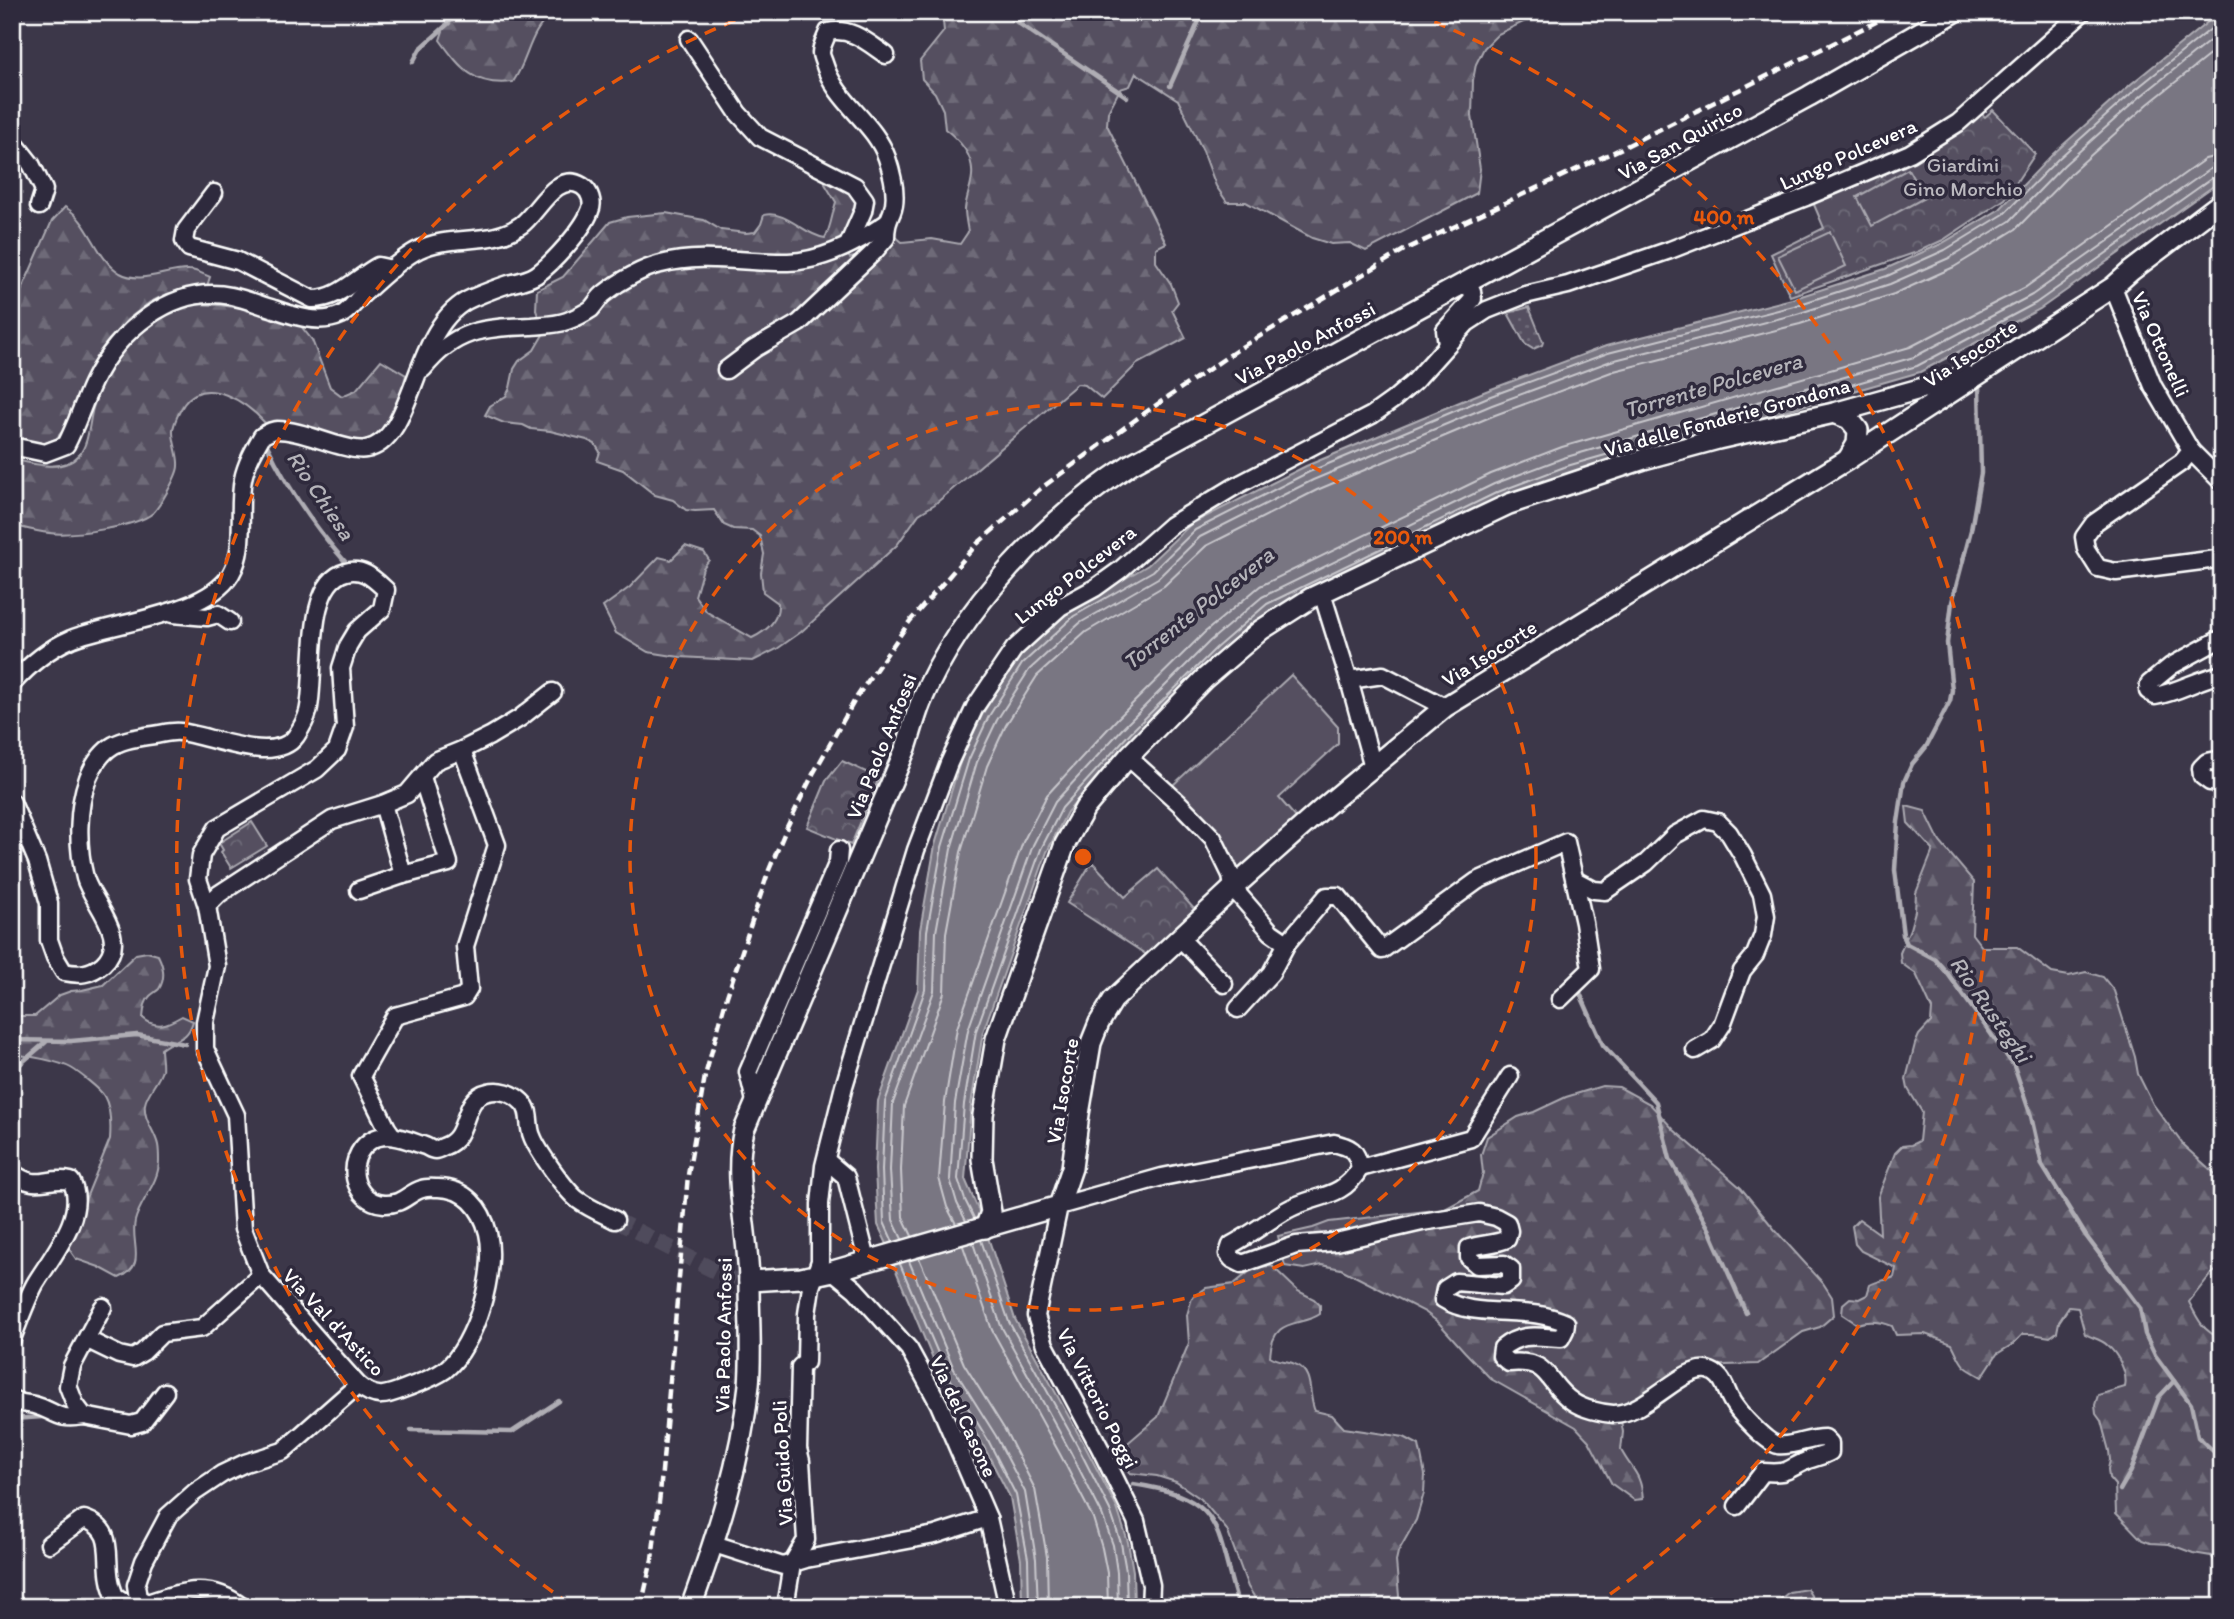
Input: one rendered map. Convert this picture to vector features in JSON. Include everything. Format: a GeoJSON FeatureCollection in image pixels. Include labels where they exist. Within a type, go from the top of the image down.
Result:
{"type":"FeatureCollection","features":[{"type":"Feature","properties":{"kind":"main road","name":"Via San Quirico"},"geometry":{"type":"LineString","coordinates":[[1425,304],[1798,102],[1955,12]]}},
{"type":"Feature","properties":{"kind":"main road","name":"Via Isocorte"},"geometry":{"type":"LineString","coordinates":[[1059,1206],[1072,1168],[1091,1043],[1113,1000],[1233,888],[1373,766],[1445,707],[1847,460],[2113,287],[2222,202]]}},
{"type":"Feature","properties":{"kind":"main road","name":"Via Paolo Anfossi"},"geometry":{"type":"LineString","coordinates":[[691,1607],[727,1498],[744,1426],[749,1382],[742,1281],[740,1148],[755,1101],[891,785],[921,702],[954,643],[997,583],[1046,529],[1099,485],[1131,464],[1425,304]]}},
{"type":"Feature","properties":{"kind":"main road","name":"Via delle Fonderie Grondona"},"geometry":{"type":"LineString","coordinates":[[988,1220],[982,1137],[983,1115],[996,1039],[1065,844],[1085,808],[1128,757],[1204,679],[1261,630],[1311,598],[1509,504],[1694,446],[1985,371]]}},
{"type":"Feature","properties":{"kind":"main road"},"geometry":{"type":"LineString","coordinates":[[1834,412],[1849,419],[1858,430],[1857,444],[1847,460]]}},
{"type":"Feature","properties":{"kind":"main road"},"geometry":{"type":"LineString","coordinates":[[742,1281],[817,1274],[890,1254],[988,1220],[1018,1219],[1059,1206]]}},
{"type":"Feature","properties":{"kind":"street","name":"Lungo Polcevera"},"geometry":{"type":"LineString","coordinates":[[817,1274],[825,1163],[844,1086],[916,850],[949,763],[975,707],[1014,649],[1060,607],[1121,570],[1171,525],[1234,487],[1372,415],[1393,400],[1415,381],[1467,323],[1487,310],[1525,295],[1568,285],[1670,250],[1910,153],[1958,124],[2083,12]]}},
{"type":"Feature","properties":{"kind":"street"},"geometry":{"type":"LineString","coordinates":[[726,370],[754,349],[799,323],[886,238],[886,224],[894,210],[894,188],[887,157],[873,134],[828,76],[821,52],[828,32],[840,29],[886,55]]}},
{"type":"Feature","properties":{"kind":"street"},"geometry":{"type":"LineString","coordinates":[[689,39],[738,113],[760,137],[855,186],[865,200],[848,246]]}},
{"type":"Feature","properties":{"kind":"street"},"geometry":{"type":"LineString","coordinates":[[12,140],[31,164],[44,190],[39,206]]}},
{"type":"Feature","properties":{"kind":"street"},"geometry":{"type":"LineString","coordinates":[[12,446],[45,453],[66,444],[78,424],[93,381],[122,337],[161,307],[190,296],[230,295],[295,316],[321,320],[342,315],[418,250],[450,240],[491,238],[521,225],[560,185],[575,183],[587,190],[590,196],[591,211],[573,237],[534,276],[461,302],[442,322],[428,345],[391,435],[366,449],[348,448],[275,430],[262,436],[243,480],[238,552],[230,574],[207,597],[166,613],[70,640],[40,656],[12,684]]}},
{"type":"Feature","properties":{"kind":"street"},"geometry":{"type":"LineString","coordinates":[[214,193],[186,230],[184,241],[190,248],[238,261],[312,299],[325,300],[335,296],[378,266],[392,270]]}},
{"type":"Feature","properties":{"kind":"street"},"geometry":{"type":"LineString","coordinates":[[413,382],[435,354],[472,331],[490,327],[552,325],[568,321],[591,309],[603,294],[658,264],[684,259],[789,262],[817,258],[848,246],[886,224]]}},
{"type":"Feature","properties":{"kind":"street","name":"Lungo Polcevera"},"geometry":{"type":"LineString","coordinates":[[1447,344],[1445,330],[1473,299],[1467,281]]}},
{"type":"Feature","properties":{"kind":"street","name":"Via Ottonelli"},"geometry":{"type":"LineString","coordinates":[[2113,287],[2153,386],[2192,450],[2222,482]]}},
{"type":"Feature","properties":{"kind":"street"},"geometry":{"type":"LineString","coordinates":[[2192,450],[2182,462],[2094,523],[2084,537],[2086,549],[2098,568],[2116,572],[2217,559],[2222,561]]}},
{"type":"Feature","properties":{"kind":"street","name":"Via Val d'Astico"},"geometry":{"type":"LineString","coordinates":[[12,802],[37,861],[49,903],[49,940],[55,957],[64,972],[79,975],[92,972],[106,961],[112,949],[112,935],[102,908],[86,881],[80,852],[82,799],[88,778],[101,754],[122,740],[178,732],[264,750],[287,744],[295,738],[307,715],[316,615],[322,594],[338,574],[354,570],[371,576],[386,590],[382,609],[357,631],[348,646],[341,668],[345,727],[337,750],[317,769],[217,828],[201,855],[198,878],[207,905],[217,966],[205,1023],[205,1049],[236,1115],[243,1228],[261,1275],[365,1392],[387,1395],[445,1370],[459,1353],[476,1322],[488,1282],[490,1262],[488,1233],[477,1206],[453,1188],[423,1189],[402,1202],[383,1205],[368,1199],[356,1185],[353,1167],[362,1146],[376,1138],[392,1135]]}},
{"type":"Feature","properties":{"kind":"street"},"geometry":{"type":"LineString","coordinates":[[1322,593],[1373,766]]}},
{"type":"Feature","properties":{"kind":"street"},"geometry":{"type":"LineString","coordinates":[[166,613],[206,617],[218,614],[230,622]]}},
{"type":"Feature","properties":{"kind":"street"},"geometry":{"type":"LineString","coordinates":[[2222,638],[2171,666],[2149,684],[2148,691],[2155,696],[2172,693],[2203,678],[2222,674]]}},
{"type":"Feature","properties":{"kind":"street"},"geometry":{"type":"LineString","coordinates":[[1349,680],[1383,675],[1445,707]]}},
{"type":"Feature","properties":{"kind":"street"},"geometry":{"type":"LineString","coordinates":[[207,905],[219,894],[332,820],[407,794],[435,761],[462,750],[520,718],[553,692]]}},
{"type":"Feature","properties":{"kind":"street"},"geometry":{"type":"LineString","coordinates":[[462,750],[497,845],[470,923],[465,946],[470,989],[464,997],[396,1016],[361,1076],[392,1135],[435,1150],[452,1144],[460,1133],[471,1102],[486,1092],[504,1091],[523,1102],[530,1118],[530,1133],[537,1149],[576,1199],[615,1220]]}},
{"type":"Feature","properties":{"kind":"street"},"geometry":{"type":"LineString","coordinates":[[1128,757],[1180,803],[1213,838],[1231,875],[1233,888],[1271,932],[1287,943]]}},
{"type":"Feature","properties":{"kind":"street"},"geometry":{"type":"LineString","coordinates":[[2222,759],[2207,762],[2201,768],[2202,776],[2210,782],[2222,783]]}},
{"type":"Feature","properties":{"kind":"street"},"geometry":{"type":"LineString","coordinates":[[359,890],[449,863],[422,777]]}},
{"type":"Feature","properties":{"kind":"street"},"geometry":{"type":"LineString","coordinates":[[383,804],[403,875]]}},
{"type":"Feature","properties":{"kind":"street"},"geometry":{"type":"LineString","coordinates":[[1575,880],[1594,890],[1605,891],[1646,863],[1675,835],[1704,819],[1718,822],[1729,833],[1762,894],[1766,916],[1755,955],[1742,971],[1722,1024],[1712,1040],[1695,1050]]}},
{"type":"Feature","properties":{"kind":"street"},"geometry":{"type":"LineString","coordinates":[[1238,1009],[1271,973],[1287,943],[1327,896],[1338,896],[1382,950],[1477,881],[1566,842],[1591,968],[1560,999]]}},
{"type":"Feature","properties":{"kind":"street","name":"Via Paolo Anfossi"},"geometry":{"type":"LineString","coordinates":[[755,1101],[748,1072],[835,869],[839,850]]}},
{"type":"Feature","properties":{"kind":"street"},"geometry":{"type":"LineString","coordinates":[[1180,938],[1224,984]]}},
{"type":"Feature","properties":{"kind":"street"},"geometry":{"type":"LineString","coordinates":[[1360,1168],[1471,1138],[1510,1076]]}},
{"type":"Feature","properties":{"kind":"street"},"geometry":{"type":"LineString","coordinates":[[1059,1206],[1161,1177],[1334,1143],[1352,1149],[1358,1157],[1360,1168],[1353,1181],[1335,1193],[1289,1209],[1231,1245],[1228,1254],[1232,1259],[1242,1264],[1296,1245],[1336,1242],[1422,1222],[1479,1213],[1496,1217],[1507,1223],[1507,1239],[1469,1248],[1469,1258],[1477,1265],[1504,1264],[1512,1272],[1511,1282],[1503,1286],[1457,1282],[1445,1289],[1443,1299],[1450,1304],[1467,1308],[1522,1311],[1553,1317],[1566,1323],[1560,1338],[1535,1335],[1513,1339],[1502,1348],[1501,1356],[1509,1363],[1533,1363],[1542,1368],[1573,1402],[1595,1411],[1615,1414],[1650,1401],[1665,1388],[1698,1369],[1709,1370],[1721,1377],[1733,1405],[1776,1445],[1814,1437],[1825,1438],[1830,1443],[1830,1452],[1821,1457],[1810,1459],[1784,1473],[1763,1472],[1737,1506]]}},
{"type":"Feature","properties":{"kind":"street"},"geometry":{"type":"LineString","coordinates":[[825,1163],[846,1177],[867,1260]]}},
{"type":"Feature","properties":{"kind":"street"},"geometry":{"type":"LineString","coordinates":[[12,1172],[23,1180],[36,1184],[58,1178],[71,1181],[76,1190],[76,1206],[66,1234],[34,1286],[12,1339]]}},
{"type":"Feature","properties":{"kind":"street","name":"Via Vittorio Poggi"},"geometry":{"type":"LineString","coordinates":[[1059,1206],[1036,1315],[1045,1345],[1136,1521],[1151,1585],[1150,1607]]}},
{"type":"Feature","properties":{"kind":"street","name":"Via del Casone"},"geometry":{"type":"LineString","coordinates":[[817,1274],[855,1289],[909,1349],[939,1404],[988,1518],[1009,1607]]}},
{"type":"Feature","properties":{"kind":"street","name":"Via Guido Poli"},"geometry":{"type":"LineString","coordinates":[[785,1607],[792,1564],[806,1540],[798,1449],[800,1367],[806,1362],[807,1314],[811,1287],[817,1274]]}},
{"type":"Feature","properties":{"kind":"street","name":"Via Val d'Astico"},"geometry":{"type":"LineString","coordinates":[[88,1340],[119,1355],[133,1358],[162,1333],[202,1328],[261,1275]]}},
{"type":"Feature","properties":{"kind":"street"},"geometry":{"type":"LineString","coordinates":[[84,1416],[68,1387],[72,1366],[103,1307]]}},
{"type":"Feature","properties":{"kind":"street"},"geometry":{"type":"LineString","coordinates":[[12,1399],[24,1405],[35,1405],[56,1416],[84,1416],[131,1425],[142,1423],[165,1392]]}},
{"type":"Feature","properties":{"kind":"street"},"geometry":{"type":"LineString","coordinates":[[242,1607],[226,1597],[203,1590],[182,1592],[164,1601],[146,1604],[138,1598],[136,1585],[144,1561],[168,1516],[195,1492],[222,1474],[245,1463],[283,1451],[365,1392]]}},
{"type":"Feature","properties":{"kind":"street"},"geometry":{"type":"LineString","coordinates":[[714,1544],[783,1566],[806,1559],[935,1535],[988,1518]]}},
{"type":"Feature","properties":{"kind":"street"},"geometry":{"type":"LineString","coordinates":[[49,1544],[84,1519],[93,1521],[99,1527],[109,1548],[109,1578],[115,1596],[133,1607]]}},
{"type":"Feature","properties":{"kind":"street"},"geometry":{"type":"LineString","coordinates":[[102,1607],[105,1601],[116,1607]]}},
{"type":"Feature","properties":{"kind":"green space"},"geometry":{"type":"Polygon","coordinates":[[[453,12],[554,12],[534,36],[513,82],[500,83],[479,79],[470,74],[440,40],[446,22],[453,12]]]}},
{"type":"Feature","properties":{"kind":"green space"},"geometry":{"type":"Polygon","coordinates":[[[942,12],[1544,12],[1498,34],[1484,48],[1476,64],[1472,116],[1480,169],[1477,193],[1366,251],[1350,243],[1331,244],[1312,238],[1246,202],[1227,202],[1216,186],[1203,151],[1178,100],[1136,73],[1130,86],[1120,89],[1108,112],[1107,125],[1166,243],[1156,248],[1156,262],[1171,284],[1178,302],[1172,310],[1186,338],[1137,364],[1102,399],[1085,385],[1077,384],[935,504],[919,514],[897,545],[801,632],[777,649],[753,661],[680,657],[648,652],[616,633],[603,607],[630,587],[659,557],[671,560],[685,546],[704,552],[709,560],[703,568],[695,596],[707,612],[752,638],[767,628],[774,620],[778,603],[763,592],[761,573],[764,554],[760,536],[752,530],[733,529],[724,525],[714,510],[686,510],[673,500],[655,495],[623,470],[597,461],[600,452],[595,444],[587,440],[504,423],[485,415],[490,406],[506,396],[514,369],[519,361],[534,350],[544,333],[536,310],[537,290],[563,277],[610,222],[627,217],[666,213],[704,220],[721,230],[746,233],[755,232],[764,215],[772,214],[825,238],[836,202],[825,184],[834,180],[857,197],[858,207],[843,251],[850,258],[859,256],[895,236],[902,242],[932,239],[960,244],[968,232],[965,209],[972,176],[971,161],[960,143],[945,129],[943,110],[935,93],[922,79],[920,61],[944,31],[942,12]]]}},
{"type":"Feature","properties":{"kind":"green space","name":"Giardini Gino Morchio"},"geometry":{"type":"Polygon","coordinates":[[[1993,110],[2035,154],[2005,199],[1943,240],[1917,252],[1790,296],[1771,254],[1824,228],[1812,200],[1911,158],[1981,113],[1985,117],[1993,110]]]}},
{"type":"Feature","properties":{"kind":"green space"},"geometry":{"type":"Polygon","coordinates":[[[1908,169],[1924,198],[1872,226],[1857,197],[1908,169]]]}},
{"type":"Feature","properties":{"kind":"green space"},"geometry":{"type":"Polygon","coordinates":[[[65,207],[81,222],[105,258],[120,273],[145,277],[189,270],[210,277],[207,286],[167,294],[150,302],[127,320],[89,372],[68,424],[56,439],[43,444],[12,436],[12,312],[52,221],[65,207]]]}},
{"type":"Feature","properties":{"kind":"green space"},"geometry":{"type":"Polygon","coordinates":[[[1830,232],[1846,266],[1795,290],[1778,256],[1830,232]]]}},
{"type":"Feature","properties":{"kind":"green space"},"geometry":{"type":"Polygon","coordinates":[[[195,304],[250,309],[300,325],[312,340],[330,387],[342,396],[356,390],[381,360],[406,375],[399,402],[388,423],[375,437],[357,442],[275,421],[265,423],[237,400],[215,392],[203,392],[193,395],[184,404],[176,419],[173,434],[178,466],[168,490],[153,513],[119,526],[72,533],[44,532],[12,525],[12,459],[47,466],[73,461],[85,445],[98,393],[123,351],[160,318],[195,304]]]}},
{"type":"Feature","properties":{"kind":"green space"},"geometry":{"type":"Polygon","coordinates":[[[1529,307],[1543,342],[1533,349],[1525,344],[1508,313],[1529,307]]]}},
{"type":"Feature","properties":{"kind":"green space"},"geometry":{"type":"Polygon","coordinates":[[[1291,675],[1338,727],[1338,744],[1279,798],[1298,820],[1241,874],[1216,829],[1173,785],[1291,675]]]}},
{"type":"Feature","properties":{"kind":"green space"},"geometry":{"type":"Polygon","coordinates":[[[842,761],[879,778],[851,845],[807,827],[826,781],[842,761]]]}},
{"type":"Feature","properties":{"kind":"green space"},"geometry":{"type":"Polygon","coordinates":[[[1906,806],[1925,811],[1940,842],[1974,882],[1972,934],[1982,947],[2017,947],[2052,973],[2069,976],[2086,972],[2103,977],[2114,991],[2138,1074],[2153,1104],[2184,1146],[2222,1180],[2222,1267],[2211,1274],[2189,1302],[2202,1324],[2222,1339],[2222,1571],[2211,1556],[2169,1544],[2142,1540],[2116,1513],[2115,1485],[2109,1478],[2109,1451],[2095,1405],[2098,1395],[2125,1387],[2125,1376],[2111,1349],[2102,1341],[2085,1334],[2078,1308],[2069,1307],[2059,1322],[2057,1332],[2050,1337],[2023,1334],[1997,1354],[1982,1377],[1962,1364],[1952,1344],[1925,1334],[1896,1335],[1892,1326],[1875,1322],[1857,1324],[1842,1314],[1843,1304],[1850,1298],[1859,1299],[1867,1295],[1870,1285],[1894,1277],[1896,1268],[1861,1251],[1855,1244],[1852,1226],[1859,1219],[1880,1234],[1878,1197],[1895,1153],[1902,1146],[1919,1141],[1922,1112],[1908,1089],[1906,1079],[1915,1044],[1931,1022],[1932,1009],[1916,974],[1901,963],[1900,953],[1915,911],[1916,893],[1933,850],[1908,823],[1906,806]]]}},
{"type":"Feature","properties":{"kind":"green space"},"geometry":{"type":"Polygon","coordinates":[[[252,822],[267,846],[231,868],[219,843],[252,822]]]}},
{"type":"Feature","properties":{"kind":"green space"},"geometry":{"type":"Polygon","coordinates":[[[1092,862],[1125,897],[1158,869],[1195,910],[1147,955],[1067,903],[1092,862]]]}},
{"type":"Feature","properties":{"kind":"green space"},"geometry":{"type":"Polygon","coordinates":[[[147,952],[158,955],[163,976],[159,989],[147,1001],[143,1018],[157,1025],[182,1016],[193,1021],[188,1033],[161,1049],[162,1070],[146,1100],[146,1115],[158,1147],[158,1169],[135,1221],[136,1254],[133,1267],[119,1278],[76,1259],[69,1249],[75,1225],[110,1139],[110,1117],[104,1096],[71,1068],[42,1059],[12,1055],[12,1016],[35,1016],[60,995],[103,985],[136,954],[147,952]]]}},
{"type":"Feature","properties":{"kind":"green space"},"geometry":{"type":"Polygon","coordinates":[[[1602,1086],[1619,1087],[1650,1104],[1674,1130],[1741,1188],[1823,1283],[1832,1297],[1834,1315],[1820,1327],[1803,1332],[1758,1364],[1693,1366],[1620,1415],[1623,1432],[1621,1450],[1638,1477],[1642,1490],[1643,1499],[1634,1500],[1612,1484],[1589,1441],[1576,1427],[1491,1379],[1439,1323],[1425,1312],[1341,1269],[1322,1265],[1304,1269],[1285,1266],[1278,1236],[1329,1222],[1445,1209],[1478,1191],[1483,1173],[1481,1155],[1487,1137],[1518,1117],[1566,1097],[1602,1086]]]}},
{"type":"Feature","properties":{"kind":"green space"},"geometry":{"type":"Polygon","coordinates":[[[1272,1266],[1298,1291],[1320,1305],[1320,1314],[1282,1328],[1276,1334],[1270,1356],[1294,1363],[1306,1373],[1315,1411],[1332,1415],[1344,1428],[1404,1437],[1419,1445],[1425,1475],[1424,1493],[1416,1520],[1398,1552],[1397,1607],[1261,1607],[1248,1587],[1227,1530],[1201,1499],[1176,1482],[1157,1476],[1130,1473],[1123,1447],[1158,1417],[1189,1343],[1187,1315],[1192,1298],[1206,1288],[1234,1284],[1255,1267],[1272,1266]]]}},
{"type":"Feature","properties":{"kind":"green space"},"geometry":{"type":"Polygon","coordinates":[[[1807,1589],[1818,1607],[1767,1607],[1789,1592],[1807,1589]]]}},
{"type":"Feature","properties":{"kind":"green space"},"geometry":{"type":"Polygon","coordinates":[[[1708,1596],[1726,1598],[1740,1607],[1687,1607],[1708,1596]]]}},
{"type":"Feature","properties":{"kind":"water","name":"Torrente Polcevera"},"geometry":{"type":"Polygon","coordinates":[[[2220,12],[2222,180],[2040,309],[1920,372],[1569,473],[1501,498],[1272,609],[1220,653],[1136,737],[1067,812],[1047,852],[983,1032],[971,1105],[965,1179],[981,1216],[1015,1319],[1117,1508],[1128,1542],[1133,1571],[1134,1607],[1022,1607],[1021,1560],[1010,1497],[982,1443],[940,1376],[894,1266],[878,1225],[875,1170],[878,1101],[918,989],[920,930],[935,845],[962,756],[983,713],[1016,660],[1070,611],[1148,565],[1191,524],[1306,466],[1486,391],[1606,346],[1792,299],[1885,269],[1941,244],[2000,209],[2053,154],[2131,84],[2220,12]]]}},
{"type":"Feature","properties":{"kind":"waterway"},"geometry":{"type":"LineString","coordinates":[[413,62],[420,49],[449,23],[454,12]]}},
{"type":"Feature","properties":{"kind":"waterway"},"geometry":{"type":"LineString","coordinates":[[1002,12],[1127,97]]}},
{"type":"Feature","properties":{"kind":"waterway"},"geometry":{"type":"LineString","coordinates":[[1170,86],[1203,12]]}},
{"type":"Feature","properties":{"kind":"waterway","name":"Rio Rusteghi"},"geometry":{"type":"LineString","coordinates":[[1979,386],[1981,473],[1971,530],[1952,602],[1947,643],[1952,690],[1950,701],[1904,782],[1898,822],[1895,870],[1903,935],[1907,944],[1935,959],[1948,974],[2014,1066],[2031,1116],[2042,1165],[2086,1236],[2140,1308],[2145,1334],[2155,1355],[2191,1404],[2198,1437],[2222,1459]]}},
{"type":"Feature","properties":{"kind":"waterway","name":"Rio Chiesa"},"geometry":{"type":"LineString","coordinates":[[266,443],[303,507],[348,565]]}},
{"type":"Feature","properties":{"kind":"waterway"},"geometry":{"type":"LineString","coordinates":[[1579,991],[1603,1045],[1656,1102],[1670,1159],[1709,1229],[1746,1313]]}},
{"type":"Feature","properties":{"kind":"waterway"},"geometry":{"type":"LineString","coordinates":[[12,1040],[71,1041],[137,1035],[185,1044]]}},
{"type":"Feature","properties":{"kind":"waterway"},"geometry":{"type":"LineString","coordinates":[[12,1071],[46,1042]]}},
{"type":"Feature","properties":{"kind":"waterway"},"geometry":{"type":"LineString","coordinates":[[2120,1490],[2131,1471],[2159,1397],[2174,1381]]}},
{"type":"Feature","properties":{"kind":"waterway"},"geometry":{"type":"LineString","coordinates":[[411,1430],[512,1432],[559,1401]]}},
{"type":"Feature","properties":{"kind":"waterway"},"geometry":{"type":"LineString","coordinates":[[12,1419],[43,1417]]}},
{"type":"Feature","properties":{"kind":"waterway"},"geometry":{"type":"LineString","coordinates":[[1133,1484],[1164,1490],[1186,1498],[1202,1509],[1220,1538],[1239,1607]]}},
{"type":"Feature","properties":{"kind":"tunnel"},"geometry":{"type":"LineString","coordinates":[[615,1220],[735,1281]]}},
{"type":"Feature","properties":{"kind":"railway"},"geometry":{"type":"LineString","coordinates":[[641,1607],[652,1559],[660,1494],[688,1175],[705,1076],[727,996],[769,870],[787,827],[856,698],[910,621],[977,544],[1040,489],[1240,348],[1404,250],[1620,149],[1896,12]]}}]}
